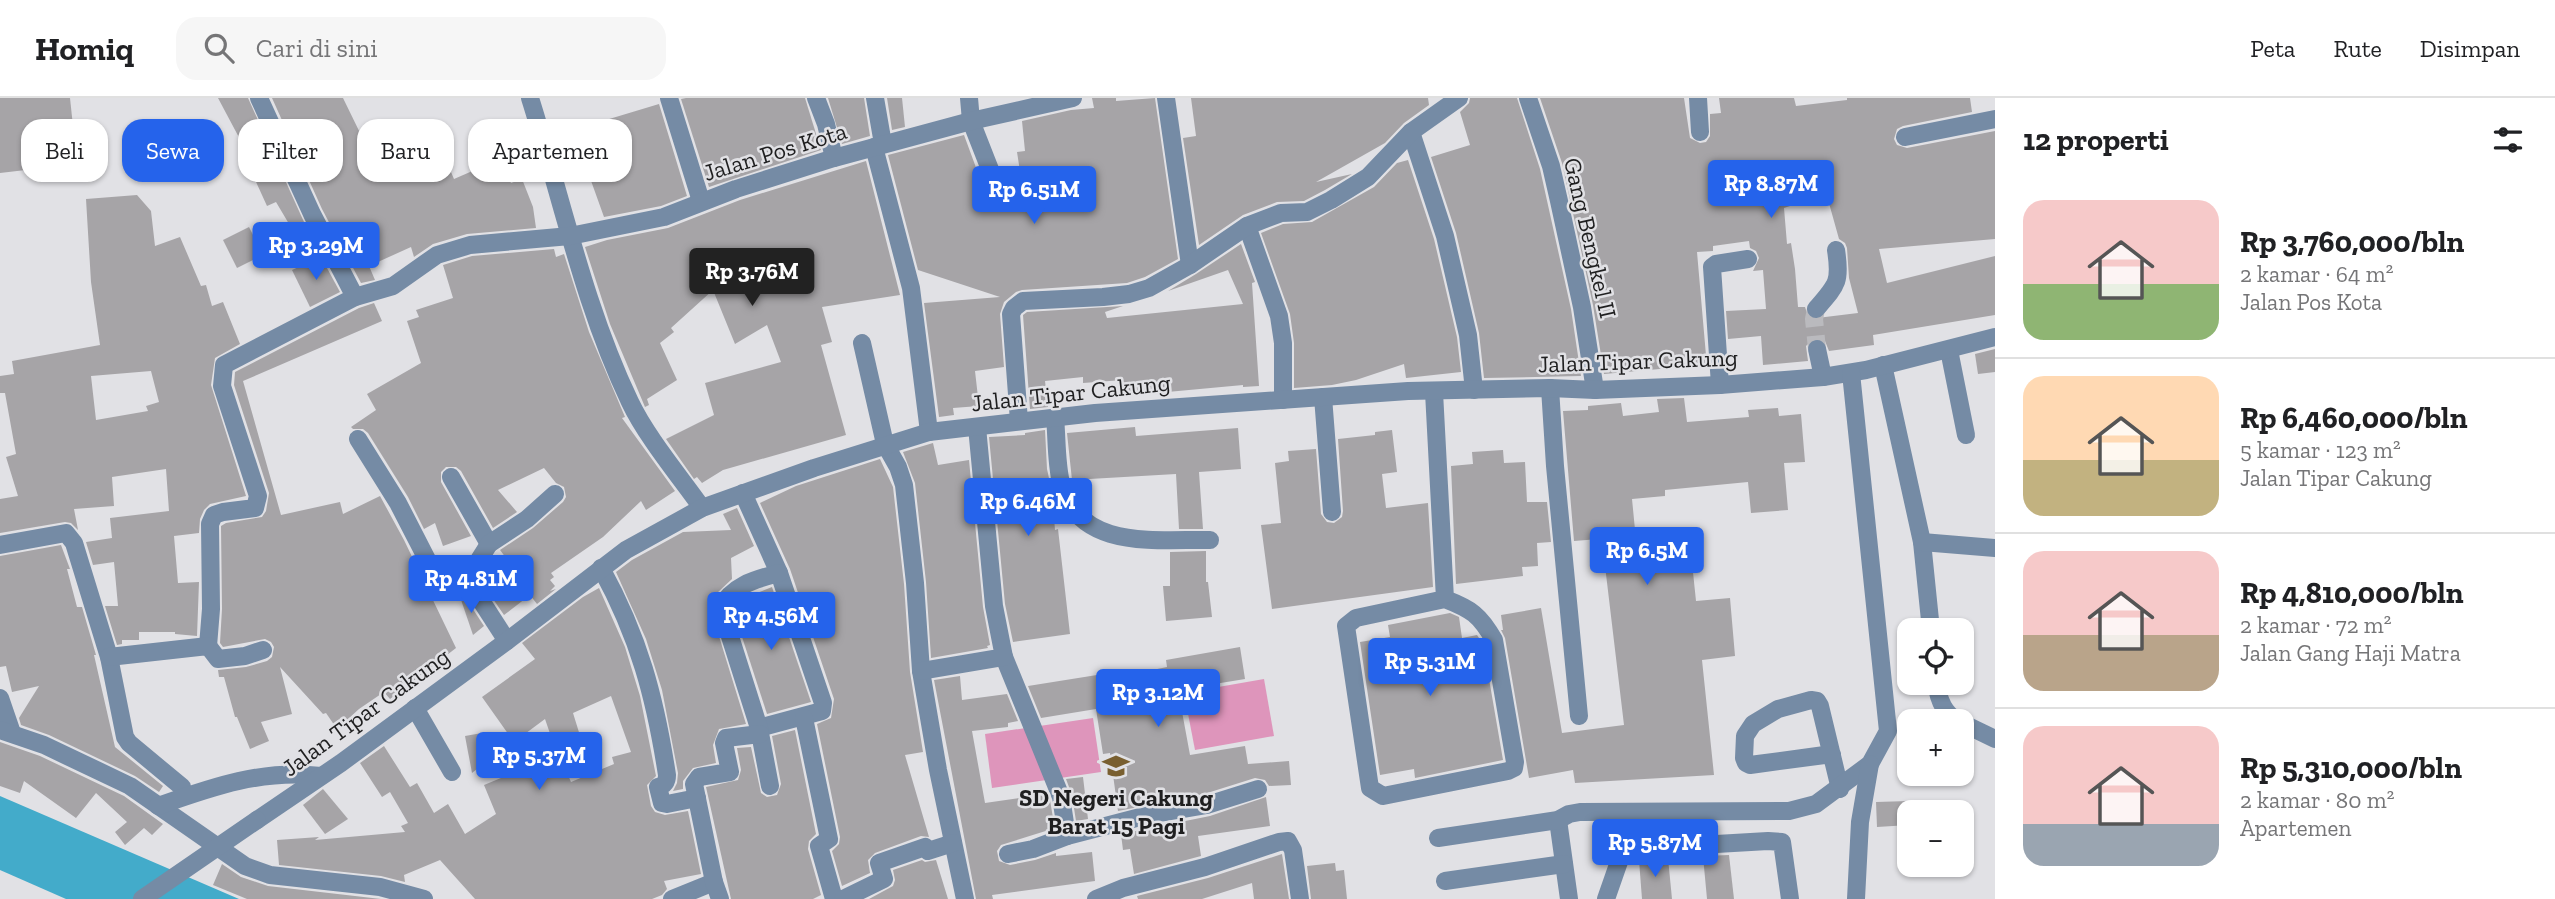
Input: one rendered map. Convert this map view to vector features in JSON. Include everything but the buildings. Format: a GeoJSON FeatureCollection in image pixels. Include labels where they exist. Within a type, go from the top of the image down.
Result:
{"type":"FeatureCollection","features":[{"type":"Feature","properties":{"kind":"street"},"geometry":{"type":"LineString","coordinates":[[259,98],[312,214],[355,297]]}},
{"type":"Feature","properties":{"kind":"street"},"geometry":{"type":"LineString","coordinates":[[530,98],[599,325],[631,405],[702,508]]}},
{"type":"Feature","properties":{"kind":"street"},"geometry":{"type":"LineString","coordinates":[[669,98],[701,201]]}},
{"type":"Feature","properties":{"kind":"street"},"geometry":{"type":"LineString","coordinates":[[816,98],[826,124],[834,158]]}},
{"type":"Feature","properties":{"kind":"street"},"geometry":{"type":"LineString","coordinates":[[875,98],[878,146],[912,288],[929,432]]}},
{"type":"Feature","properties":{"kind":"street"},"geometry":{"type":"LineString","coordinates":[[969,98],[971,121],[1000,195]]}},
{"type":"Feature","properties":{"kind":"street"},"geometry":{"type":"LineString","coordinates":[[1166,98],[1190,265]]}},
{"type":"Feature","properties":{"kind":"street"},"geometry":{"type":"LineString","coordinates":[[1019,421],[1011,314],[1023,301],[1129,294],[1149,288],[1190,265],[1247,226],[1281,213],[1307,212],[1332,200],[1368,177],[1412,132],[1458,98]]}},
{"type":"Feature","properties":{"kind":"street","name":"Gang Bengkel II"},"geometry":{"type":"LineString","coordinates":[[1528,98],[1556,190],[1583,307],[1595,390]]}},
{"type":"Feature","properties":{"kind":"street"},"geometry":{"type":"LineString","coordinates":[[1698,98],[1700,132]]}},
{"type":"Feature","properties":{"kind":"street","name":"Jalan Pos Kota"},"geometry":{"type":"LineString","coordinates":[[208,646],[211,609],[210,524],[214,515],[255,508],[258,496],[222,386],[224,365],[355,297],[393,286],[437,255],[470,245],[570,236],[664,217],[701,201],[834,158],[971,121],[1068,99]]}},
{"type":"Feature","properties":{"kind":"street"},"geometry":{"type":"LineString","coordinates":[[1905,137],[1995,119]]}},
{"type":"Feature","properties":{"kind":"street"},"geometry":{"type":"LineString","coordinates":[[1412,132],[1445,236],[1468,335],[1474,390]]}},
{"type":"Feature","properties":{"kind":"street"},"geometry":{"type":"LineString","coordinates":[[1247,226],[1279,316],[1283,343],[1283,400]]}},
{"type":"Feature","properties":{"kind":"street"},"geometry":{"type":"LineString","coordinates":[[1816,309],[1834,288],[1839,272],[1836,250]]}},
{"type":"Feature","properties":{"kind":"street"},"geometry":{"type":"LineString","coordinates":[[1720,385],[1712,267],[1748,259]]}},
{"type":"Feature","properties":{"kind":"street","name":"Jalan Tipar Cakung"},"geometry":{"type":"LineString","coordinates":[[142,899],[321,776],[507,641],[626,550],[702,508],[885,444],[929,432],[1055,417],[1323,397],[1474,390],[1595,390],[1720,385],[1823,377],[1950,350],[1995,337]]}},
{"type":"Feature","properties":{"kind":"street"},"geometry":{"type":"LineString","coordinates":[[862,343],[885,444],[898,467],[906,496],[921,671],[965,899]]}},
{"type":"Feature","properties":{"kind":"street"},"geometry":{"type":"LineString","coordinates":[[1817,349],[1823,377]]}},
{"type":"Feature","properties":{"kind":"street"},"geometry":{"type":"LineString","coordinates":[[1950,350],[1966,435]]}},
{"type":"Feature","properties":{"kind":"street"},"geometry":{"type":"LineString","coordinates":[[1883,365],[1922,542],[1930,618]]}},
{"type":"Feature","properties":{"kind":"street"},"geometry":{"type":"LineString","coordinates":[[1851,373],[1888,731],[1870,764],[1860,822],[1856,899]]}},
{"type":"Feature","properties":{"kind":"street"},"geometry":{"type":"LineString","coordinates":[[1550,388],[1579,716]]}},
{"type":"Feature","properties":{"kind":"street"},"geometry":{"type":"LineString","coordinates":[[1434,392],[1445,599]]}},
{"type":"Feature","properties":{"kind":"street"},"geometry":{"type":"LineString","coordinates":[[1323,397],[1332,512]]}},
{"type":"Feature","properties":{"kind":"street"},"geometry":{"type":"LineString","coordinates":[[1055,417],[1061,482],[1067,499],[1077,514],[1090,525],[1108,534],[1127,538],[1210,540]]}},
{"type":"Feature","properties":{"kind":"street"},"geometry":{"type":"LineString","coordinates":[[977,427],[994,606],[1004,657],[1061,797],[1067,836]]}},
{"type":"Feature","properties":{"kind":"street"},"geometry":{"type":"LineString","coordinates":[[358,439],[398,503],[434,573],[443,580],[467,579]]}},
{"type":"Feature","properties":{"kind":"street"},"geometry":{"type":"LineString","coordinates":[[451,477],[489,544]]}},
{"type":"Feature","properties":{"kind":"street"},"geometry":{"type":"LineString","coordinates":[[672,899],[717,891],[694,784],[699,777],[730,772],[724,740],[804,718],[822,711],[823,708],[779,573],[743,493]]}},
{"type":"Feature","properties":{"kind":"street"},"geometry":{"type":"LineString","coordinates":[[467,579],[489,544],[527,519],[555,494]]}},
{"type":"Feature","properties":{"kind":"street"},"geometry":{"type":"LineString","coordinates":[[0,545],[66,533],[70,537],[109,657],[129,743],[182,786]]}},
{"type":"Feature","properties":{"kind":"street"},"geometry":{"type":"LineString","coordinates":[[1922,542],[1995,548]]}},
{"type":"Feature","properties":{"kind":"street"},"geometry":{"type":"LineString","coordinates":[[601,568],[622,607],[651,690],[667,775],[667,781],[658,787],[662,803],[697,798]]}},
{"type":"Feature","properties":{"kind":"street"},"geometry":{"type":"LineString","coordinates":[[770,786],[760,731],[721,608],[724,601],[739,588],[751,581],[779,573]]}},
{"type":"Feature","properties":{"kind":"street"},"geometry":{"type":"LineString","coordinates":[[467,579],[507,641]]}},
{"type":"Feature","properties":{"kind":"street"},"geometry":{"type":"LineString","coordinates":[[1445,599],[1471,608],[1494,640],[1514,768],[1382,796],[1370,788],[1346,626],[1356,618],[1445,599]]}},
{"type":"Feature","properties":{"kind":"street"},"geometry":{"type":"LineString","coordinates":[[109,657],[208,646],[218,659],[245,656],[263,650]]}},
{"type":"Feature","properties":{"kind":"street"},"geometry":{"type":"LineString","coordinates":[[921,671],[1004,657]]}},
{"type":"Feature","properties":{"kind":"street"},"geometry":{"type":"LineString","coordinates":[[1937,695],[1947,709]]}},
{"type":"Feature","properties":{"kind":"street"},"geometry":{"type":"LineString","coordinates":[[0,698],[6,732],[44,745],[130,786],[245,866],[270,875],[380,887],[424,899]]}},
{"type":"Feature","properties":{"kind":"street"},"geometry":{"type":"LineString","coordinates":[[1832,754],[1750,765],[1744,758],[1745,737],[1753,724],[1778,709],[1811,699],[1816,701],[1820,706],[1832,754],[1840,789]]}},
{"type":"Feature","properties":{"kind":"street"},"geometry":{"type":"LineString","coordinates":[[415,708],[452,772]]}},
{"type":"Feature","properties":{"kind":"street"},"geometry":{"type":"LineString","coordinates":[[804,718],[829,839],[819,846],[834,899]]}},
{"type":"Feature","properties":{"kind":"street"},"geometry":{"type":"LineString","coordinates":[[1974,728],[1995,739]]}},
{"type":"Feature","properties":{"kind":"street"},"geometry":{"type":"LineString","coordinates":[[1438,838],[1558,820],[1580,812],[1789,811],[1816,804],[1840,789],[1870,764]]}},
{"type":"Feature","properties":{"kind":"street"},"geometry":{"type":"LineString","coordinates":[[158,806],[218,786],[284,772],[321,776]]}},
{"type":"Feature","properties":{"kind":"street"},"geometry":{"type":"LineString","coordinates":[[1008,854],[1130,819],[1207,805],[1258,789]]}},
{"type":"Feature","properties":{"kind":"street"},"geometry":{"type":"LineString","coordinates":[[1558,820],[1569,899]]}},
{"type":"Feature","properties":{"kind":"street"},"geometry":{"type":"LineString","coordinates":[[1096,899],[1125,893],[1289,841],[1293,850],[1300,899]]}},
{"type":"Feature","properties":{"kind":"street"},"geometry":{"type":"LineString","coordinates":[[1606,899],[1621,856],[1630,849],[1768,841],[1782,842],[1790,899]]}},
{"type":"Feature","properties":{"kind":"street"},"geometry":{"type":"LineString","coordinates":[[843,899],[884,879],[879,863],[925,847],[928,851],[953,843]]}},
{"type":"Feature","properties":{"kind":"street"},"geometry":{"type":"LineString","coordinates":[[1446,881],[1564,864]]}},
{"type":"Feature","properties":{"kind":"shaded area"},"geometry":{"type":"Polygon","coordinates":[[[1264,679],[1274,736],[1195,750],[1184,693],[1264,679]]]}},
{"type":"Feature","properties":{"kind":"shaded area"},"geometry":{"type":"Polygon","coordinates":[[[1093,718],[1101,772],[992,788],[985,734],[1093,718]]]}},
{"type":"Feature","properties":{"kind":"water"},"geometry":{"type":"Polygon","coordinates":[[[0,796],[239,899],[66,899],[0,870],[0,796]]]}},
{"type":"Feature","properties":{"kind":"tunnel"},"geometry":{"type":"LineString","coordinates":[[1816,309],[1814,319],[1817,349]]}},
{"type":"Feature","properties":{"kind":"place","name":"SD Negeri Cakung Barat 15 Pagi"},"geometry":{"type":"Point","coordinates":[1116,766]}}]}
